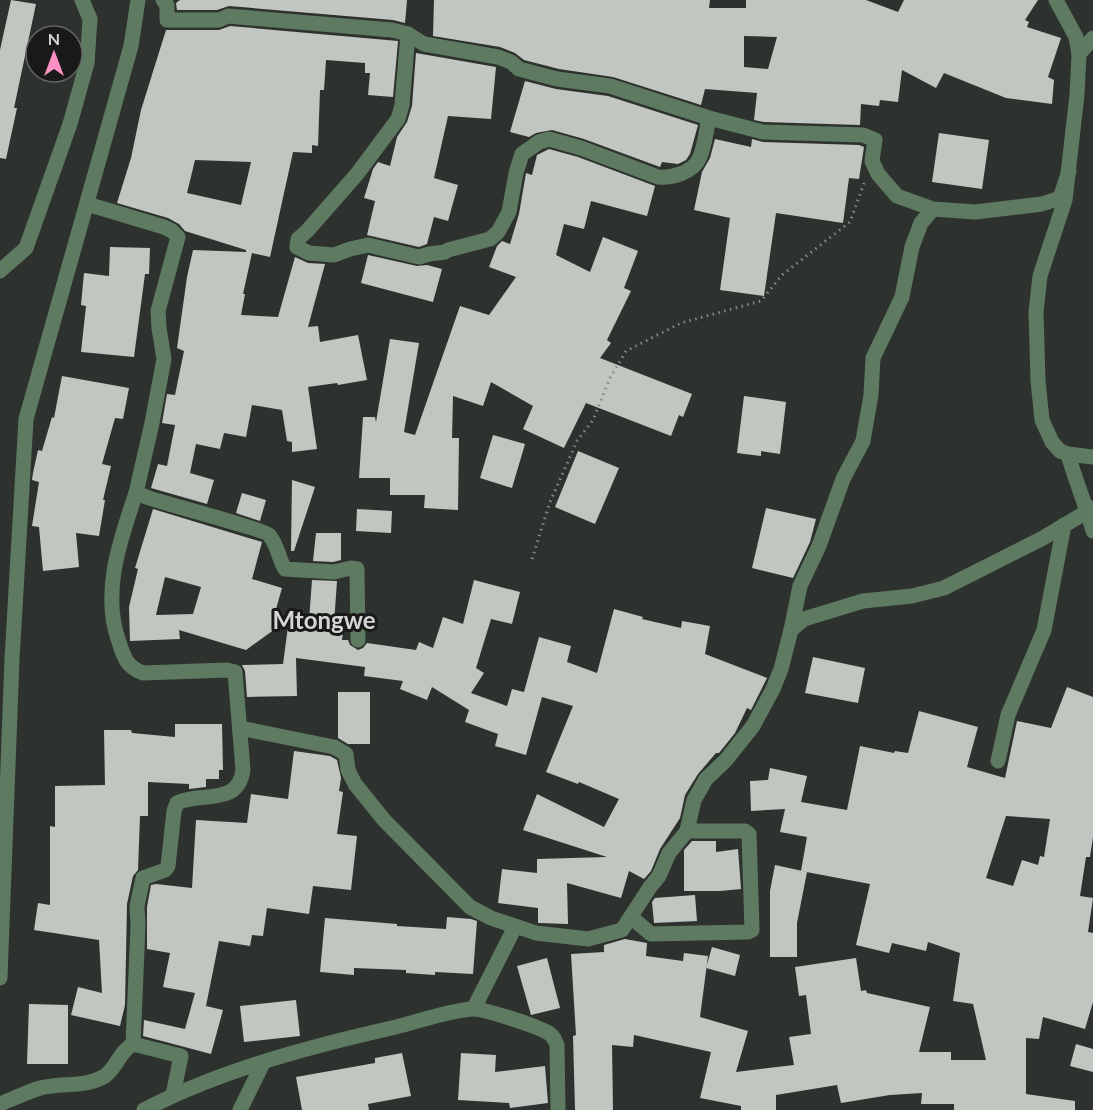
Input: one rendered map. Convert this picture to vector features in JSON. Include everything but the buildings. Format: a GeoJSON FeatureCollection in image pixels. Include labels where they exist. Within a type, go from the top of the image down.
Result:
{"type":"FeatureCollection","features":[{"type":"Feature","properties":{"kind":"street"},"geometry":{"type":"LineString","coordinates":[[0,271],[26,248],[70,124],[87,63],[90,19],[82,0]]}},
{"type":"Feature","properties":{"kind":"street"},"geometry":{"type":"LineString","coordinates":[[0,978],[12,659],[26,419],[131,46],[138,0]]}},
{"type":"Feature","properties":{"kind":"street"},"geometry":{"type":"LineString","coordinates":[[163,0],[167,5],[167,20],[219,20],[228,16],[392,30],[408,34],[424,44],[498,57],[511,62],[519,69],[557,79],[610,86],[709,118],[763,132],[863,135],[875,140],[872,161],[878,174],[897,196],[933,209],[975,212],[1042,204],[1060,198],[1069,171]]}},
{"type":"Feature","properties":{"kind":"street"},"geometry":{"type":"LineString","coordinates":[[1056,0],[1076,37],[1079,54],[1077,95],[1063,210],[1040,276],[1036,312],[1038,381],[1042,420],[1052,442],[1060,451],[1068,454],[1093,457]]}},
{"type":"Feature","properties":{"kind":"street"},"geometry":{"type":"LineString","coordinates":[[408,34],[402,105],[398,119],[357,174],[298,239],[297,247],[300,249],[309,253],[334,255],[368,245],[419,257],[486,240],[498,232],[509,212],[522,154],[539,142],[549,139],[581,148],[658,177],[669,177],[681,174],[699,160],[709,118]]}},
{"type":"Feature","properties":{"kind":"street"},"geometry":{"type":"LineString","coordinates":[[1079,54],[1093,38]]}},
{"type":"Feature","properties":{"kind":"street"},"geometry":{"type":"LineString","coordinates":[[87,204],[164,226],[178,237],[158,311],[164,349],[163,370],[136,493],[116,558],[111,587],[114,624],[125,661],[132,668],[143,673],[227,670],[235,672],[243,770],[242,781],[238,786],[221,795],[177,803],[174,811],[168,866],[165,870],[143,879],[137,906],[133,1044]]}},
{"type":"Feature","properties":{"kind":"street"},"geometry":{"type":"LineString","coordinates":[[240,728],[334,747],[346,754],[348,770],[355,784],[398,835],[470,907],[491,918],[536,933],[588,939],[622,930],[659,876],[669,853],[687,831],[694,800],[706,779],[753,726],[773,689],[792,630],[800,585],[819,546],[843,479],[862,441],[871,395],[873,358],[902,297],[912,247],[921,223],[933,209]]}},
{"type":"Feature","properties":{"kind":"street"},"geometry":{"type":"LineString","coordinates":[[1068,454],[1077,488],[1091,510],[1093,531]]}},
{"type":"Feature","properties":{"kind":"street"},"geometry":{"type":"LineString","coordinates":[[136,493],[266,532],[278,549],[278,555],[285,569],[334,573],[351,568],[357,569],[358,640]]}},
{"type":"Feature","properties":{"kind":"street"},"geometry":{"type":"LineString","coordinates":[[792,630],[804,619],[863,601],[912,596],[944,588],[1043,538],[1091,510]]}},
{"type":"Feature","properties":{"kind":"street"},"geometry":{"type":"LineString","coordinates":[[998,761],[1008,715],[1044,630],[1064,525]]}},
{"type":"Feature","properties":{"kind":"street"},"geometry":{"type":"LineString","coordinates":[[631,917],[651,934],[748,932],[752,930],[749,834],[745,831],[687,831]]}},
{"type":"Feature","properties":{"kind":"street"},"geometry":{"type":"LineString","coordinates":[[474,1008],[515,927]]}},
{"type":"Feature","properties":{"kind":"street"},"geometry":{"type":"LineString","coordinates":[[144,1110],[173,1095],[263,1063],[474,1008],[509,1018],[548,1033],[555,1039],[558,1110]]}},
{"type":"Feature","properties":{"kind":"street"},"geometry":{"type":"LineString","coordinates":[[0,1104],[41,1088],[87,1084],[96,1080],[113,1069],[126,1047],[133,1044],[181,1056],[173,1095]]}},
{"type":"Feature","properties":{"kind":"street"},"geometry":{"type":"LineString","coordinates":[[240,1110],[263,1063]]}},
{"type":"Feature","properties":{"kind":"path"},"geometry":{"type":"LineString","coordinates":[[532,559],[550,502],[577,441],[593,420],[610,378],[626,351],[681,323],[761,301],[782,275],[850,222],[872,161]]}},
{"type":"Feature","properties":{"kind":"district","name":"Mtongwe"},"geometry":{"type":"Point","coordinates":[324,621]}}]}
